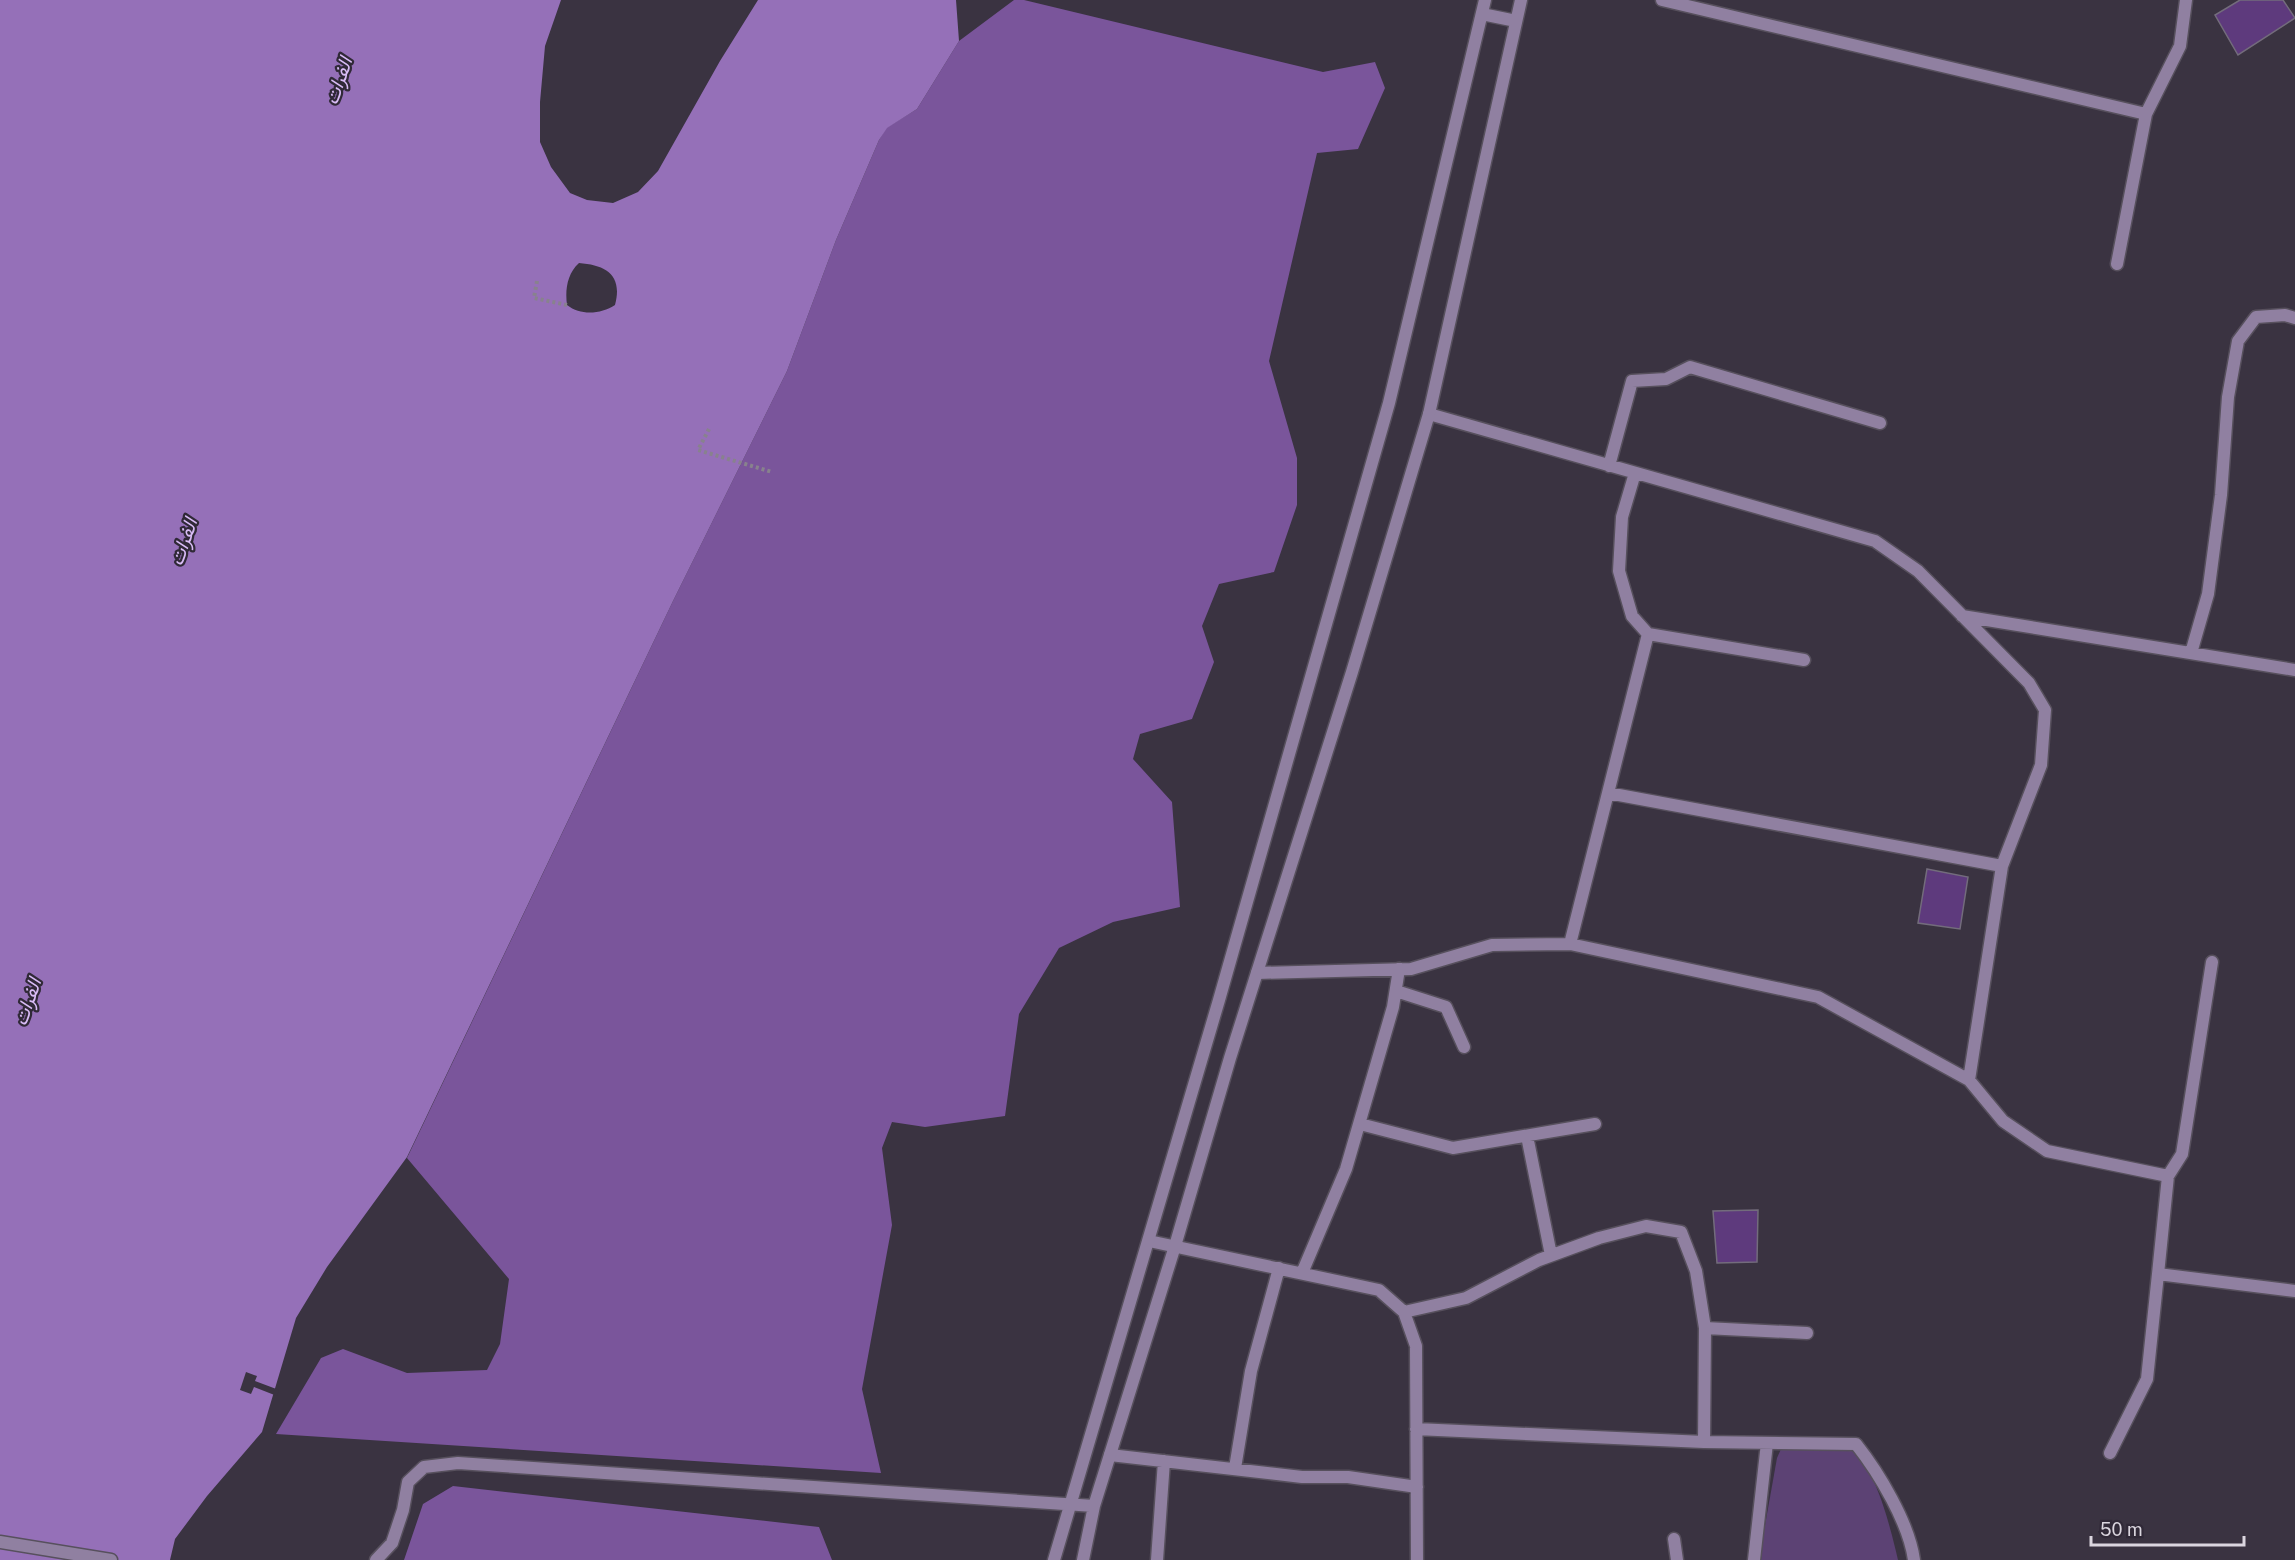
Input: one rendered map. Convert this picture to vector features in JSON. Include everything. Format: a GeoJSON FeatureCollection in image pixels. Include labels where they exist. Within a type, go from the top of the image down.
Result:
{"type":"FeatureCollection","features":[{"type":"Feature","properties":{"kind":"street"},"geometry":{"type":"LineString","coordinates":[[1054,1560],[1149,1241],[1389,403],[1485,0]]}},
{"type":"Feature","properties":{"kind":"street"},"geometry":{"type":"LineString","coordinates":[[1083,1560],[1094,1506],[1352,672],[1429,414],[1521,0]]}},
{"type":"Feature","properties":{"kind":"street"},"geometry":{"type":"LineString","coordinates":[[1666,0],[2146,114]]}},
{"type":"Feature","properties":{"kind":"street"},"geometry":{"type":"LineString","coordinates":[[2117,264],[2146,114],[2180,46],[2186,0]]}},
{"type":"Feature","properties":{"kind":"street"},"geometry":{"type":"LineString","coordinates":[[1482,14],[1516,21]]}},
{"type":"Feature","properties":{"kind":"street"},"geometry":{"type":"LineString","coordinates":[[2191,653],[2208,594],[2221,495],[2229,397],[2238,341],[2256,317],[2285,315],[2295,318]]}},
{"type":"Feature","properties":{"kind":"street"},"geometry":{"type":"LineString","coordinates":[[1609,466],[1632,381],[1665,379],[1690,367],[1880,423]]}},
{"type":"Feature","properties":{"kind":"street"},"geometry":{"type":"LineString","coordinates":[[1429,414],[1875,541],[1918,571],[2029,683],[2045,710],[2041,765],[2002,866],[1969,1080]]}},
{"type":"Feature","properties":{"kind":"street"},"geometry":{"type":"LineString","coordinates":[[1635,473],[1622,517],[1619,571],[1632,616],[1648,634],[1804,660]]}},
{"type":"Feature","properties":{"kind":"street"},"geometry":{"type":"LineString","coordinates":[[1962,616],[2295,670]]}},
{"type":"Feature","properties":{"kind":"street"},"geometry":{"type":"LineString","coordinates":[[1570,944],[1648,634]]}},
{"type":"Feature","properties":{"kind":"street"},"geometry":{"type":"LineString","coordinates":[[1608,793],[2002,866]]}},
{"type":"Feature","properties":{"kind":"street"},"geometry":{"type":"LineString","coordinates":[[1257,974],[1411,969],[1492,945],[1570,944],[1818,997],[1969,1080],[2003,1121],[2047,1151],[2169,1176]]}},
{"type":"Feature","properties":{"kind":"street"},"geometry":{"type":"LineString","coordinates":[[2110,1453],[2147,1379],[2169,1176],[2182,1154],[2212,962]]}},
{"type":"Feature","properties":{"kind":"street"},"geometry":{"type":"LineString","coordinates":[[1302,1273],[1347,1169],[1394,1007],[1399,969]]}},
{"type":"Feature","properties":{"kind":"street"},"geometry":{"type":"LineString","coordinates":[[1396,991],[1446,1007],[1464,1047]]}},
{"type":"Feature","properties":{"kind":"street"},"geometry":{"type":"LineString","coordinates":[[1360,1124],[1453,1148],[1595,1124]]}},
{"type":"Feature","properties":{"kind":"street"},"geometry":{"type":"LineString","coordinates":[[1527,1137],[1551,1255]]}},
{"type":"Feature","properties":{"kind":"street"},"geometry":{"type":"LineString","coordinates":[[1404,1312],[1466,1298],[1551,1255],[1599,1238],[1646,1226],[1681,1232],[1696,1271],[1706,1328],[1704,1442]]}},
{"type":"Feature","properties":{"kind":"street"},"geometry":{"type":"LineString","coordinates":[[1149,1241],[1379,1290],[1404,1312],[1416,1346],[1417,1560]]}},
{"type":"Feature","properties":{"kind":"street"},"geometry":{"type":"LineString","coordinates":[[1235,1468],[1251,1371],[1279,1268]]}},
{"type":"Feature","properties":{"kind":"street"},"geometry":{"type":"LineString","coordinates":[[2158,1274],[2295,1290]]}},
{"type":"Feature","properties":{"kind":"street"},"geometry":{"type":"LineString","coordinates":[[1706,1328],[1807,1333]]}},
{"type":"Feature","properties":{"kind":"street"},"geometry":{"type":"LineString","coordinates":[[1416,1429],[1704,1442],[1856,1443],[1872,1463],[1911,1540],[1914,1560]]}},
{"type":"Feature","properties":{"kind":"street"},"geometry":{"type":"LineString","coordinates":[[1754,1560],[1767,1443]]}},
{"type":"Feature","properties":{"kind":"street"},"geometry":{"type":"LineString","coordinates":[[1110,1455],[1302,1477],[1348,1477],[1417,1487]]}},
{"type":"Feature","properties":{"kind":"street"},"geometry":{"type":"LineString","coordinates":[[1157,1560],[1164,1461]]}},
{"type":"Feature","properties":{"kind":"street"},"geometry":{"type":"LineString","coordinates":[[376,1560],[392,1543],[403,1510],[408,1482],[424,1467],[458,1463],[1094,1506]]}},
{"type":"Feature","properties":{"kind":"street"},"geometry":{"type":"LineString","coordinates":[[1674,1539],[1677,1560]]}},
{"type":"Feature","properties":{"kind":"street"},"geometry":{"type":"LineString","coordinates":[[0,1542],[111,1560]]}},
{"type":"Feature","properties":{"kind":"path"},"geometry":{"type":"LineString","coordinates":[[537,281],[534,298],[567,305]]}},
{"type":"Feature","properties":{"kind":"path"},"geometry":{"type":"LineString","coordinates":[[708,429],[698,450],[772,472]]}},
{"type":"Feature","properties":{"kind":"shaded area"},"geometry":{"type":"Polygon","coordinates":[[[1014,0],[1024,0],[1323,72],[1375,62],[1385,88],[1358,149],[1317,153],[1269,361],[1297,458],[1297,505],[1274,572],[1219,584],[1202,626],[1214,662],[1192,719],[1140,734],[1133,759],[1172,802],[1180,907],[1113,922],[1059,948],[1019,1014],[1005,1116],[925,1127],[892,1122],[882,1148],[892,1225],[862,1389],[881,1473],[276,1434],[321,1358],[343,1349],[407,1373],[487,1370],[500,1344],[509,1279],[407,1158],[673,601],[787,371],[836,240],[879,140],[886,128],[917,109],[959,41],[1014,0]]]}},
{"type":"Feature","properties":{"kind":"shaded area"},"geometry":{"type":"Polygon","coordinates":[[[1844,1448],[1857,1454],[1871,1476],[1883,1504],[1898,1560],[1761,1560],[1777,1458],[1781,1449],[1844,1448]]]}},
{"type":"Feature","properties":{"kind":"shaded area"},"geometry":{"type":"Polygon","coordinates":[[[453,1486],[819,1527],[832,1560],[404,1560],[423,1504],[453,1486]]]}},
{"type":"Feature","properties":{"kind":"water","name":"الفرات"},"geometry":{"type":"Polygon","coordinates":[[[0,0],[561,0],[545,46],[540,102],[540,142],[551,167],[570,193],[587,200],[613,203],[638,192],[658,171],[720,61],[758,0],[956,0],[959,41],[917,109],[887,128],[879,140],[836,240],[787,371],[673,601],[407,1157],[327,1267],[296,1318],[262,1432],[207,1496],[175,1539],[170,1560],[0,1560],[0,0]],[[579,263],[569,277],[567,305],[578,311],[591,312],[615,305],[617,286],[614,279],[604,269],[579,263]]]}},
{"type":"Feature","properties":{"kind":"pier"},"geometry":{"type":"Polygon","coordinates":[[[246,1372],[257,1376],[255,1381],[279,1390],[277,1396],[254,1387],[251,1394],[240,1390],[246,1372]]]}},
{"type":"Feature","properties":{"kind":"building"},"geometry":{"type":"Polygon","coordinates":[[[2240,0],[2283,0],[2295,18],[2238,55],[2215,15],[2240,0]]]}},
{"type":"Feature","properties":{"kind":"building"},"geometry":{"type":"Polygon","coordinates":[[[1927,869],[1968,877],[1960,929],[1918,923],[1927,869]]]}},
{"type":"Feature","properties":{"kind":"building"},"geometry":{"type":"Polygon","coordinates":[[[1758,1210],[1757,1262],[1717,1263],[1713,1211],[1758,1210]]]}}]}
